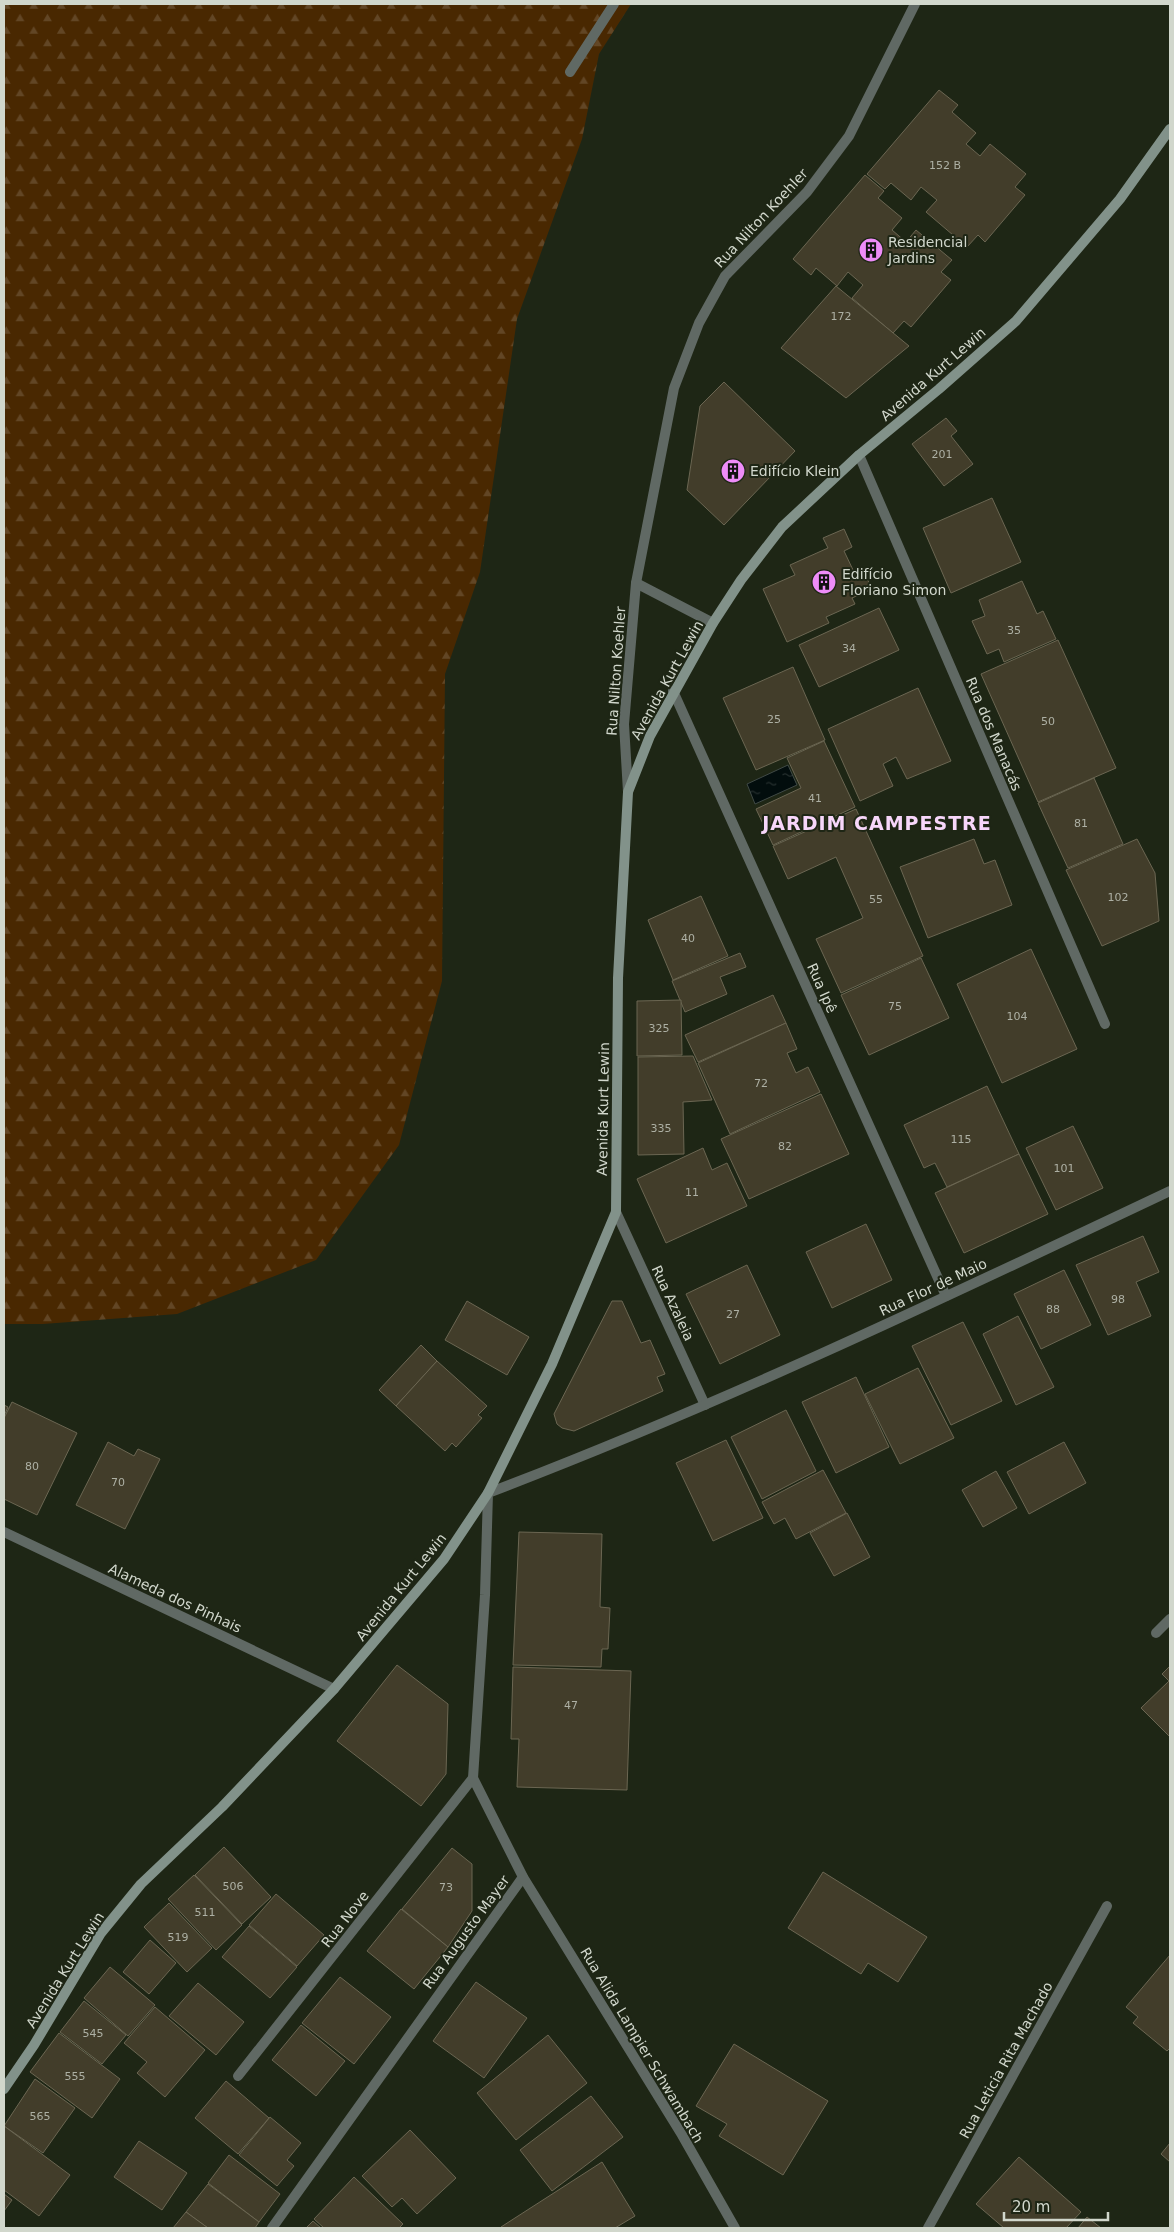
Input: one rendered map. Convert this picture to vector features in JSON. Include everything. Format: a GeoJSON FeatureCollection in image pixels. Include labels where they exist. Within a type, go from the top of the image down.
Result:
{"type":"FeatureCollection","features":[{"type":"Feature","properties":{"kind":"main road","name":"Avenida Kurt Lewin"},"geometry":{"type":"LineString","coordinates":[[4,2089],[34,2045],[101,1933],[141,1884],[222,1807],[334,1689],[444,1560],[488,1493],[552,1364],[616,1212],[618,978],[628,792],[650,736],[673,691],[713,623],[741,580],[782,527],[859,456],[939,389],[1016,320],[1120,199],[1170,130]]}},
{"type":"Feature","properties":{"kind":"street"},"geometry":{"type":"LineString","coordinates":[[570,72],[614,4]]}},
{"type":"Feature","properties":{"kind":"street","name":"Rua Nilton Koehler"},"geometry":{"type":"LineString","coordinates":[[628,792],[624,724],[636,583],[649,508],[674,388],[699,323],[725,276],[807,192],[849,136],[915,4]]}},
{"type":"Feature","properties":{"kind":"street","name":"Rua dos Manacás"},"geometry":{"type":"LineString","coordinates":[[859,456],[1105,1024]]}},
{"type":"Feature","properties":{"kind":"street"},"geometry":{"type":"LineString","coordinates":[[636,583],[713,623]]}},
{"type":"Feature","properties":{"kind":"street","name":"Rua Ipê"},"geometry":{"type":"LineString","coordinates":[[673,691],[946,1296]]}},
{"type":"Feature","properties":{"kind":"street","name":"Rua Flor de Maio"},"geometry":{"type":"LineString","coordinates":[[488,1493],[705,1405],[946,1296],[1170,1191]]}},
{"type":"Feature","properties":{"kind":"street","name":"Rua Azaleia"},"geometry":{"type":"LineString","coordinates":[[616,1212],[705,1405]]}},
{"type":"Feature","properties":{"kind":"street"},"geometry":{"type":"LineString","coordinates":[[473,1778],[485,1595],[488,1493]]}},
{"type":"Feature","properties":{"kind":"street","name":"Alameda dos Pinhais"},"geometry":{"type":"LineString","coordinates":[[4,1532],[334,1689]]}},
{"type":"Feature","properties":{"kind":"street"},"geometry":{"type":"LineString","coordinates":[[1156,1633],[1170,1619]]}},
{"type":"Feature","properties":{"kind":"street","name":"Rua Augusto Mayer"},"geometry":{"type":"LineString","coordinates":[[272,2228],[523,1877],[473,1778]]}},
{"type":"Feature","properties":{"kind":"street","name":"Rua Nove"},"geometry":{"type":"LineString","coordinates":[[238,2076],[473,1778]]}},
{"type":"Feature","properties":{"kind":"street","name":"Rua Alida Lampier Schwambach"},"geometry":{"type":"LineString","coordinates":[[523,1877],[682,2135],[735,2228]]}},
{"type":"Feature","properties":{"kind":"street","name":"Rua Leticia Rita Machado"},"geometry":{"type":"LineString","coordinates":[[928,2228],[1108,1906]]}},
{"type":"Feature","properties":{"kind":"green space"},"geometry":{"type":"Polygon","coordinates":[[[4,4],[631,4],[599,54],[582,139],[517,319],[480,572],[445,674],[442,981],[399,1145],[316,1260],[177,1314],[43,1324],[4,1324],[4,4]]]}},
{"type":"Feature","properties":{"kind":"water"},"geometry":{"type":"Polygon","coordinates":[[[788,765],[797,785],[755,804],[747,784],[788,765]]]}},
{"type":"Feature","properties":{"kind":"building","name":"Residencial Jardins"},"geometry":{"type":"Polygon","coordinates":[[[939,90],[958,105],[952,112],[976,133],[966,144],[980,156],[990,144],[1026,174],[1015,187],[1025,195],[985,242],[978,235],[967,247],[926,212],[937,200],[921,187],[911,200],[891,183],[885,189],[867,174],[939,90]]]}},
{"type":"Feature","properties":{"kind":"building","name":"Residencial Jardins"},"geometry":{"type":"Polygon","coordinates":[[[865,175],[884,191],[878,198],[902,218],[892,230],[906,242],[916,230],[952,260],[941,272],[951,280],[911,327],[904,321],[893,333],[852,298],[863,285],[848,272],[837,286],[816,268],[811,275],[793,259],[865,175]]]}},
{"type":"Feature","properties":{"kind":"building"},"geometry":{"type":"Polygon","coordinates":[[[836,286],[909,346],[846,398],[781,348],[836,286]]]}},
{"type":"Feature","properties":{"kind":"building","name":"Edifício Klein"},"geometry":{"type":"Polygon","coordinates":[[[724,382],[795,451],[724,525],[687,490],[700,406],[724,382]]]}},
{"type":"Feature","properties":{"kind":"building"},"geometry":{"type":"Polygon","coordinates":[[[946,418],[957,431],[951,436],[973,464],[944,486],[912,444],[946,418]]]}},
{"type":"Feature","properties":{"kind":"building"},"geometry":{"type":"Polygon","coordinates":[[[992,498],[1021,562],[951,593],[923,528],[992,498]]]}},
{"type":"Feature","properties":{"kind":"building","name":"Edifício Floriano Simon"},"geometry":{"type":"Polygon","coordinates":[[[844,529],[852,547],[844,551],[854,572],[862,568],[872,589],[852,598],[855,604],[826,617],[829,623],[787,642],[763,589],[795,575],[790,565],[828,548],[823,538],[844,529]]]}},
{"type":"Feature","properties":{"kind":"building"},"geometry":{"type":"Polygon","coordinates":[[[1022,581],[1037,614],[1043,611],[1056,639],[1004,662],[999,649],[987,654],[972,621],[985,616],[979,600],[1022,581]]]}},
{"type":"Feature","properties":{"kind":"building"},"geometry":{"type":"Polygon","coordinates":[[[879,608],[899,650],[819,687],[799,645],[879,608]]]}},
{"type":"Feature","properties":{"kind":"building"},"geometry":{"type":"Polygon","coordinates":[[[1058,640],[1116,768],[1038,802],[981,674],[1058,640]]]}},
{"type":"Feature","properties":{"kind":"building"},"geometry":{"type":"Polygon","coordinates":[[[793,667],[825,740],[756,770],[723,698],[793,667]]]}},
{"type":"Feature","properties":{"kind":"building"},"geometry":{"type":"Polygon","coordinates":[[[918,688],[951,761],[907,779],[896,757],[883,764],[893,786],[860,801],[828,729],[918,688]]]}},
{"type":"Feature","properties":{"kind":"building"},"geometry":{"type":"Polygon","coordinates":[[[824,741],[855,807],[773,845],[756,809],[801,788],[787,758],[824,741]]]}},
{"type":"Feature","properties":{"kind":"building"},"geometry":{"type":"Polygon","coordinates":[[[1094,778],[1123,844],[1068,868],[1038,803],[1094,778]]]}},
{"type":"Feature","properties":{"kind":"building"},"geometry":{"type":"Polygon","coordinates":[[[856,809],[923,956],[841,993],[816,939],[863,918],[836,857],[788,879],[773,846],[856,809]]]}},
{"type":"Feature","properties":{"kind":"building"},"geometry":{"type":"Polygon","coordinates":[[[974,839],[984,864],[995,860],[1012,905],[928,938],[900,867],[974,839]]]}},
{"type":"Feature","properties":{"kind":"building"},"geometry":{"type":"Polygon","coordinates":[[[1137,839],[1155,873],[1159,921],[1102,946],[1066,870],[1137,839]]]}},
{"type":"Feature","properties":{"kind":"building"},"geometry":{"type":"Polygon","coordinates":[[[701,896],[728,956],[673,980],[648,920],[701,896]]]}},
{"type":"Feature","properties":{"kind":"building"},"geometry":{"type":"Polygon","coordinates":[[[1031,949],[1077,1049],[1002,1083],[957,984],[1031,949]]]}},
{"type":"Feature","properties":{"kind":"building"},"geometry":{"type":"Polygon","coordinates":[[[740,953],[746,967],[720,977],[727,994],[685,1012],[672,981],[740,953]]]}},
{"type":"Feature","properties":{"kind":"building"},"geometry":{"type":"Polygon","coordinates":[[[921,958],[949,1018],[869,1055],[841,995],[921,958]]]}},
{"type":"Feature","properties":{"kind":"building"},"geometry":{"type":"Polygon","coordinates":[[[773,995],[786,1023],[698,1062],[685,1035],[773,995]]]}},
{"type":"Feature","properties":{"kind":"building"},"geometry":{"type":"Polygon","coordinates":[[[681,1000],[682,1055],[637,1056],[637,1001],[681,1000]]]}},
{"type":"Feature","properties":{"kind":"building"},"geometry":{"type":"Polygon","coordinates":[[[786,1023],[797,1049],[787,1053],[796,1073],[808,1067],[820,1092],[730,1134],[698,1063],[786,1023]]]}},
{"type":"Feature","properties":{"kind":"building"},"geometry":{"type":"Polygon","coordinates":[[[693,1056],[712,1100],[683,1102],[684,1154],[638,1155],[638,1057],[693,1056]]]}},
{"type":"Feature","properties":{"kind":"building"},"geometry":{"type":"Polygon","coordinates":[[[987,1086],[1019,1154],[947,1187],[935,1163],[924,1168],[904,1125],[987,1086]]]}},
{"type":"Feature","properties":{"kind":"building"},"geometry":{"type":"Polygon","coordinates":[[[821,1094],[849,1154],[749,1199],[721,1139],[821,1094]]]}},
{"type":"Feature","properties":{"kind":"building"},"geometry":{"type":"Polygon","coordinates":[[[1073,1126],[1103,1188],[1056,1210],[1026,1148],[1073,1126]]]}},
{"type":"Feature","properties":{"kind":"building"},"geometry":{"type":"Polygon","coordinates":[[[703,1148],[712,1170],[727,1163],[747,1206],[666,1243],[637,1179],[703,1148]]]}},
{"type":"Feature","properties":{"kind":"building"},"geometry":{"type":"Polygon","coordinates":[[[1019,1154],[1048,1214],[964,1253],[935,1193],[1019,1154]]]}},
{"type":"Feature","properties":{"kind":"building"},"geometry":{"type":"Polygon","coordinates":[[[866,1224],[892,1280],[832,1308],[806,1252],[866,1224]]]}},
{"type":"Feature","properties":{"kind":"building"},"geometry":{"type":"Polygon","coordinates":[[[1143,1236],[1159,1272],[1136,1282],[1151,1316],[1108,1335],[1076,1265],[1143,1236]]]}},
{"type":"Feature","properties":{"kind":"building"},"geometry":{"type":"Polygon","coordinates":[[[747,1265],[780,1335],[720,1364],[686,1294],[747,1265]]]}},
{"type":"Feature","properties":{"kind":"building"},"geometry":{"type":"Polygon","coordinates":[[[1064,1270],[1091,1325],[1041,1349],[1014,1294],[1064,1270]]]}},
{"type":"Feature","properties":{"kind":"building"},"geometry":{"type":"Polygon","coordinates":[[[467,1301],[529,1337],[507,1375],[445,1340],[467,1301]]]}},
{"type":"Feature","properties":{"kind":"building"},"geometry":{"type":"Polygon","coordinates":[[[612,1301],[622,1301],[641,1343],[650,1340],[665,1374],[657,1377],[663,1391],[574,1431],[562,1428],[557,1424],[554,1414],[612,1301]]]}},
{"type":"Feature","properties":{"kind":"building"},"geometry":{"type":"Polygon","coordinates":[[[1018,1316],[1054,1387],[1016,1405],[983,1334],[1018,1316]]]}},
{"type":"Feature","properties":{"kind":"building"},"geometry":{"type":"Polygon","coordinates":[[[963,1322],[1002,1401],[951,1425],[912,1346],[963,1322]]]}},
{"type":"Feature","properties":{"kind":"building"},"geometry":{"type":"Polygon","coordinates":[[[421,1345],[437,1361],[396,1406],[379,1390],[421,1345]]]}},
{"type":"Feature","properties":{"kind":"building"},"geometry":{"type":"Polygon","coordinates":[[[437,1361],[487,1406],[478,1415],[482,1418],[456,1447],[452,1443],[445,1451],[396,1406],[437,1361]]]}},
{"type":"Feature","properties":{"kind":"building"},"geometry":{"type":"Polygon","coordinates":[[[918,1368],[954,1438],[900,1464],[865,1394],[918,1368]]]}},
{"type":"Feature","properties":{"kind":"building"},"geometry":{"type":"Polygon","coordinates":[[[856,1377],[889,1447],[836,1473],[802,1402],[856,1377]]]}},
{"type":"Feature","properties":{"kind":"building"},"geometry":{"type":"Polygon","coordinates":[[[12,1402],[77,1433],[37,1515],[4,1499],[4,1418],[12,1402]]]}},
{"type":"Feature","properties":{"kind":"building"},"geometry":{"type":"Polygon","coordinates":[[[4,1405],[8,1407],[4,1416],[4,1405]]]}},
{"type":"Feature","properties":{"kind":"building"},"geometry":{"type":"Polygon","coordinates":[[[786,1410],[816,1471],[762,1499],[731,1437],[786,1410]]]}},
{"type":"Feature","properties":{"kind":"building"},"geometry":{"type":"Polygon","coordinates":[[[726,1440],[763,1518],[713,1541],[676,1463],[726,1440]]]}},
{"type":"Feature","properties":{"kind":"building"},"geometry":{"type":"Polygon","coordinates":[[[108,1442],[134,1456],[138,1449],[160,1459],[125,1529],[76,1505],[108,1442]]]}},
{"type":"Feature","properties":{"kind":"building"},"geometry":{"type":"Polygon","coordinates":[[[1064,1442],[1086,1483],[1029,1514],[1007,1472],[1064,1442]]]}},
{"type":"Feature","properties":{"kind":"building"},"geometry":{"type":"Polygon","coordinates":[[[823,1470],[846,1513],[796,1539],[785,1518],[774,1524],[762,1502],[823,1470]]]}},
{"type":"Feature","properties":{"kind":"building"},"geometry":{"type":"Polygon","coordinates":[[[996,1471],[1017,1508],[983,1527],[962,1490],[996,1471]]]}},
{"type":"Feature","properties":{"kind":"building"},"geometry":{"type":"Polygon","coordinates":[[[847,1513],[870,1557],[834,1576],[810,1533],[847,1513]]]}},
{"type":"Feature","properties":{"kind":"building"},"geometry":{"type":"Polygon","coordinates":[[[519,1532],[602,1534],[600,1607],[610,1608],[608,1649],[602,1649],[601,1667],[513,1665],[519,1532]]]}},
{"type":"Feature","properties":{"kind":"building"},"geometry":{"type":"Polygon","coordinates":[[[397,1665],[448,1704],[446,1774],[421,1806],[337,1741],[397,1665]]]}},
{"type":"Feature","properties":{"kind":"building"},"geometry":{"type":"Polygon","coordinates":[[[1170,1666],[1170,1737],[1141,1708],[1169,1681],[1162,1674],[1170,1666]]]}},
{"type":"Feature","properties":{"kind":"building"},"geometry":{"type":"Polygon","coordinates":[[[513,1667],[631,1671],[627,1790],[517,1787],[519,1739],[511,1739],[513,1667]]]}},
{"type":"Feature","properties":{"kind":"building"},"geometry":{"type":"Polygon","coordinates":[[[224,1847],[271,1897],[242,1924],[195,1875],[224,1847]]]}},
{"type":"Feature","properties":{"kind":"building"},"geometry":{"type":"Polygon","coordinates":[[[452,1848],[472,1864],[472,1911],[448,1947],[402,1909],[452,1848]]]}},
{"type":"Feature","properties":{"kind":"building"},"geometry":{"type":"Polygon","coordinates":[[[823,1872],[927,1937],[898,1982],[868,1963],[861,1974],[788,1928],[823,1872]]]}},
{"type":"Feature","properties":{"kind":"building"},"geometry":{"type":"Polygon","coordinates":[[[194,1875],[242,1925],[216,1950],[168,1899],[194,1875]]]}},
{"type":"Feature","properties":{"kind":"building"},"geometry":{"type":"Polygon","coordinates":[[[276,1894],[324,1935],[297,1966],[249,1925],[276,1894]]]}},
{"type":"Feature","properties":{"kind":"building"},"geometry":{"type":"Polygon","coordinates":[[[169,1903],[212,1948],[187,1972],[144,1927],[169,1903]]]}},
{"type":"Feature","properties":{"kind":"building"},"geometry":{"type":"Polygon","coordinates":[[[401,1909],[448,1947],[414,1989],[367,1951],[401,1909]]]}},
{"type":"Feature","properties":{"kind":"building"},"geometry":{"type":"Polygon","coordinates":[[[249,1926],[297,1967],[270,1998],[222,1957],[249,1926]]]}},
{"type":"Feature","properties":{"kind":"building"},"geometry":{"type":"Polygon","coordinates":[[[150,1940],[176,1963],[149,1994],[123,1972],[150,1940]]]}},
{"type":"Feature","properties":{"kind":"building"},"geometry":{"type":"Polygon","coordinates":[[[1170,1955],[1170,2048],[1167,2051],[1133,2023],[1138,2017],[1126,2007],[1170,1955]]]}},
{"type":"Feature","properties":{"kind":"building"},"geometry":{"type":"Polygon","coordinates":[[[110,1967],[155,2005],[128,2036],[84,1998],[110,1967]]]}},
{"type":"Feature","properties":{"kind":"building"},"geometry":{"type":"Polygon","coordinates":[[[340,1977],[391,2017],[354,2064],[302,2023],[340,1977]]]}},
{"type":"Feature","properties":{"kind":"building"},"geometry":{"type":"Polygon","coordinates":[[[476,1982],[527,2018],[484,2078],[433,2041],[476,1982]]]}},
{"type":"Feature","properties":{"kind":"building"},"geometry":{"type":"Polygon","coordinates":[[[198,1983],[244,2022],[216,2055],[169,2016],[198,1983]]]}},
{"type":"Feature","properties":{"kind":"building"},"geometry":{"type":"Polygon","coordinates":[[[84,2001],[126,2035],[102,2064],[60,2032],[84,2001]]]}},
{"type":"Feature","properties":{"kind":"building"},"geometry":{"type":"Polygon","coordinates":[[[155,2007],[205,2050],[165,2097],[137,2073],[147,2062],[124,2043],[155,2007]]]}},
{"type":"Feature","properties":{"kind":"building"},"geometry":{"type":"Polygon","coordinates":[[[301,2025],[345,2061],[316,2096],[272,2060],[301,2025]]]}},
{"type":"Feature","properties":{"kind":"building"},"geometry":{"type":"Polygon","coordinates":[[[59,2033],[120,2079],[92,2118],[30,2072],[59,2033]]]}},
{"type":"Feature","properties":{"kind":"building"},"geometry":{"type":"Polygon","coordinates":[[[548,2035],[587,2083],[516,2140],[477,2093],[548,2035]]]}},
{"type":"Feature","properties":{"kind":"building"},"geometry":{"type":"Polygon","coordinates":[[[734,2044],[828,2101],[783,2175],[719,2136],[727,2124],[696,2106],[734,2044]]]}},
{"type":"Feature","properties":{"kind":"building"},"geometry":{"type":"Polygon","coordinates":[[[35,2079],[75,2108],[43,2153],[4,2126],[35,2079]]]}},
{"type":"Feature","properties":{"kind":"building"},"geometry":{"type":"Polygon","coordinates":[[[226,2081],[269,2118],[238,2154],[195,2118],[226,2081]]]}},
{"type":"Feature","properties":{"kind":"building"},"geometry":{"type":"Polygon","coordinates":[[[591,2096],[623,2137],[552,2191],[520,2150],[591,2096]]]}},
{"type":"Feature","properties":{"kind":"building"},"geometry":{"type":"Polygon","coordinates":[[[270,2117],[301,2143],[287,2160],[294,2166],[277,2186],[239,2155],[270,2117]]]}},
{"type":"Feature","properties":{"kind":"building"},"geometry":{"type":"Polygon","coordinates":[[[4,2126],[70,2175],[39,2216],[4,2190],[4,2126]]]}},
{"type":"Feature","properties":{"kind":"building"},"geometry":{"type":"Polygon","coordinates":[[[410,2130],[456,2178],[417,2214],[402,2198],[392,2207],[362,2176],[410,2130]]]}},
{"type":"Feature","properties":{"kind":"building"},"geometry":{"type":"Polygon","coordinates":[[[139,2141],[187,2173],[162,2210],[114,2177],[139,2141]]]}},
{"type":"Feature","properties":{"kind":"building"},"geometry":{"type":"Polygon","coordinates":[[[1170,2143],[1170,2162],[1161,2154],[1170,2143]]]}},
{"type":"Feature","properties":{"kind":"building"},"geometry":{"type":"Polygon","coordinates":[[[229,2155],[280,2194],[259,2222],[208,2183],[229,2155]]]}},
{"type":"Feature","properties":{"kind":"building"},"geometry":{"type":"Polygon","coordinates":[[[1019,2157],[1081,2212],[1066,2228],[1004,2228],[976,2204],[1019,2157]]]}},
{"type":"Feature","properties":{"kind":"building"},"geometry":{"type":"Polygon","coordinates":[[[602,2162],[635,2216],[615,2228],[501,2227],[602,2162]]]}},
{"type":"Feature","properties":{"kind":"building"},"geometry":{"type":"Polygon","coordinates":[[[354,2177],[403,2224],[399,2228],[324,2228],[314,2219],[354,2177]]]}},
{"type":"Feature","properties":{"kind":"building"},"geometry":{"type":"Polygon","coordinates":[[[208,2184],[259,2222],[255,2228],[208,2228],[186,2212],[208,2184]]]}},
{"type":"Feature","properties":{"kind":"building"},"geometry":{"type":"Polygon","coordinates":[[[4,2194],[12,2200],[4,2211],[4,2194]]]}},
{"type":"Feature","properties":{"kind":"building"},"geometry":{"type":"Polygon","coordinates":[[[186,2212],[208,2228],[173,2228],[186,2212]]]}},
{"type":"Feature","properties":{"kind":"building"},"geometry":{"type":"Polygon","coordinates":[[[1087,2217],[1101,2228],[1078,2228],[1087,2217]]]}},
{"type":"Feature","properties":{"kind":"building"},"geometry":{"type":"Polygon","coordinates":[[[313,2221],[321,2228],[306,2228],[313,2221]]]}},
{"type":"Feature","properties":{"kind":"place","name":"Residencial Jardins"},"geometry":{"type":"Point","coordinates":[871,250]}},
{"type":"Feature","properties":{"kind":"place","name":"Edifício Klein"},"geometry":{"type":"Point","coordinates":[733,471]}},
{"type":"Feature","properties":{"kind":"place","name":"Edifício Floriano Simon"},"geometry":{"type":"Point","coordinates":[824,582]}},
{"type":"Feature","properties":{"kind":"district","name":"JARDIM CAMPESTRE"},"geometry":{"type":"Point","coordinates":[877,823]}}]}
